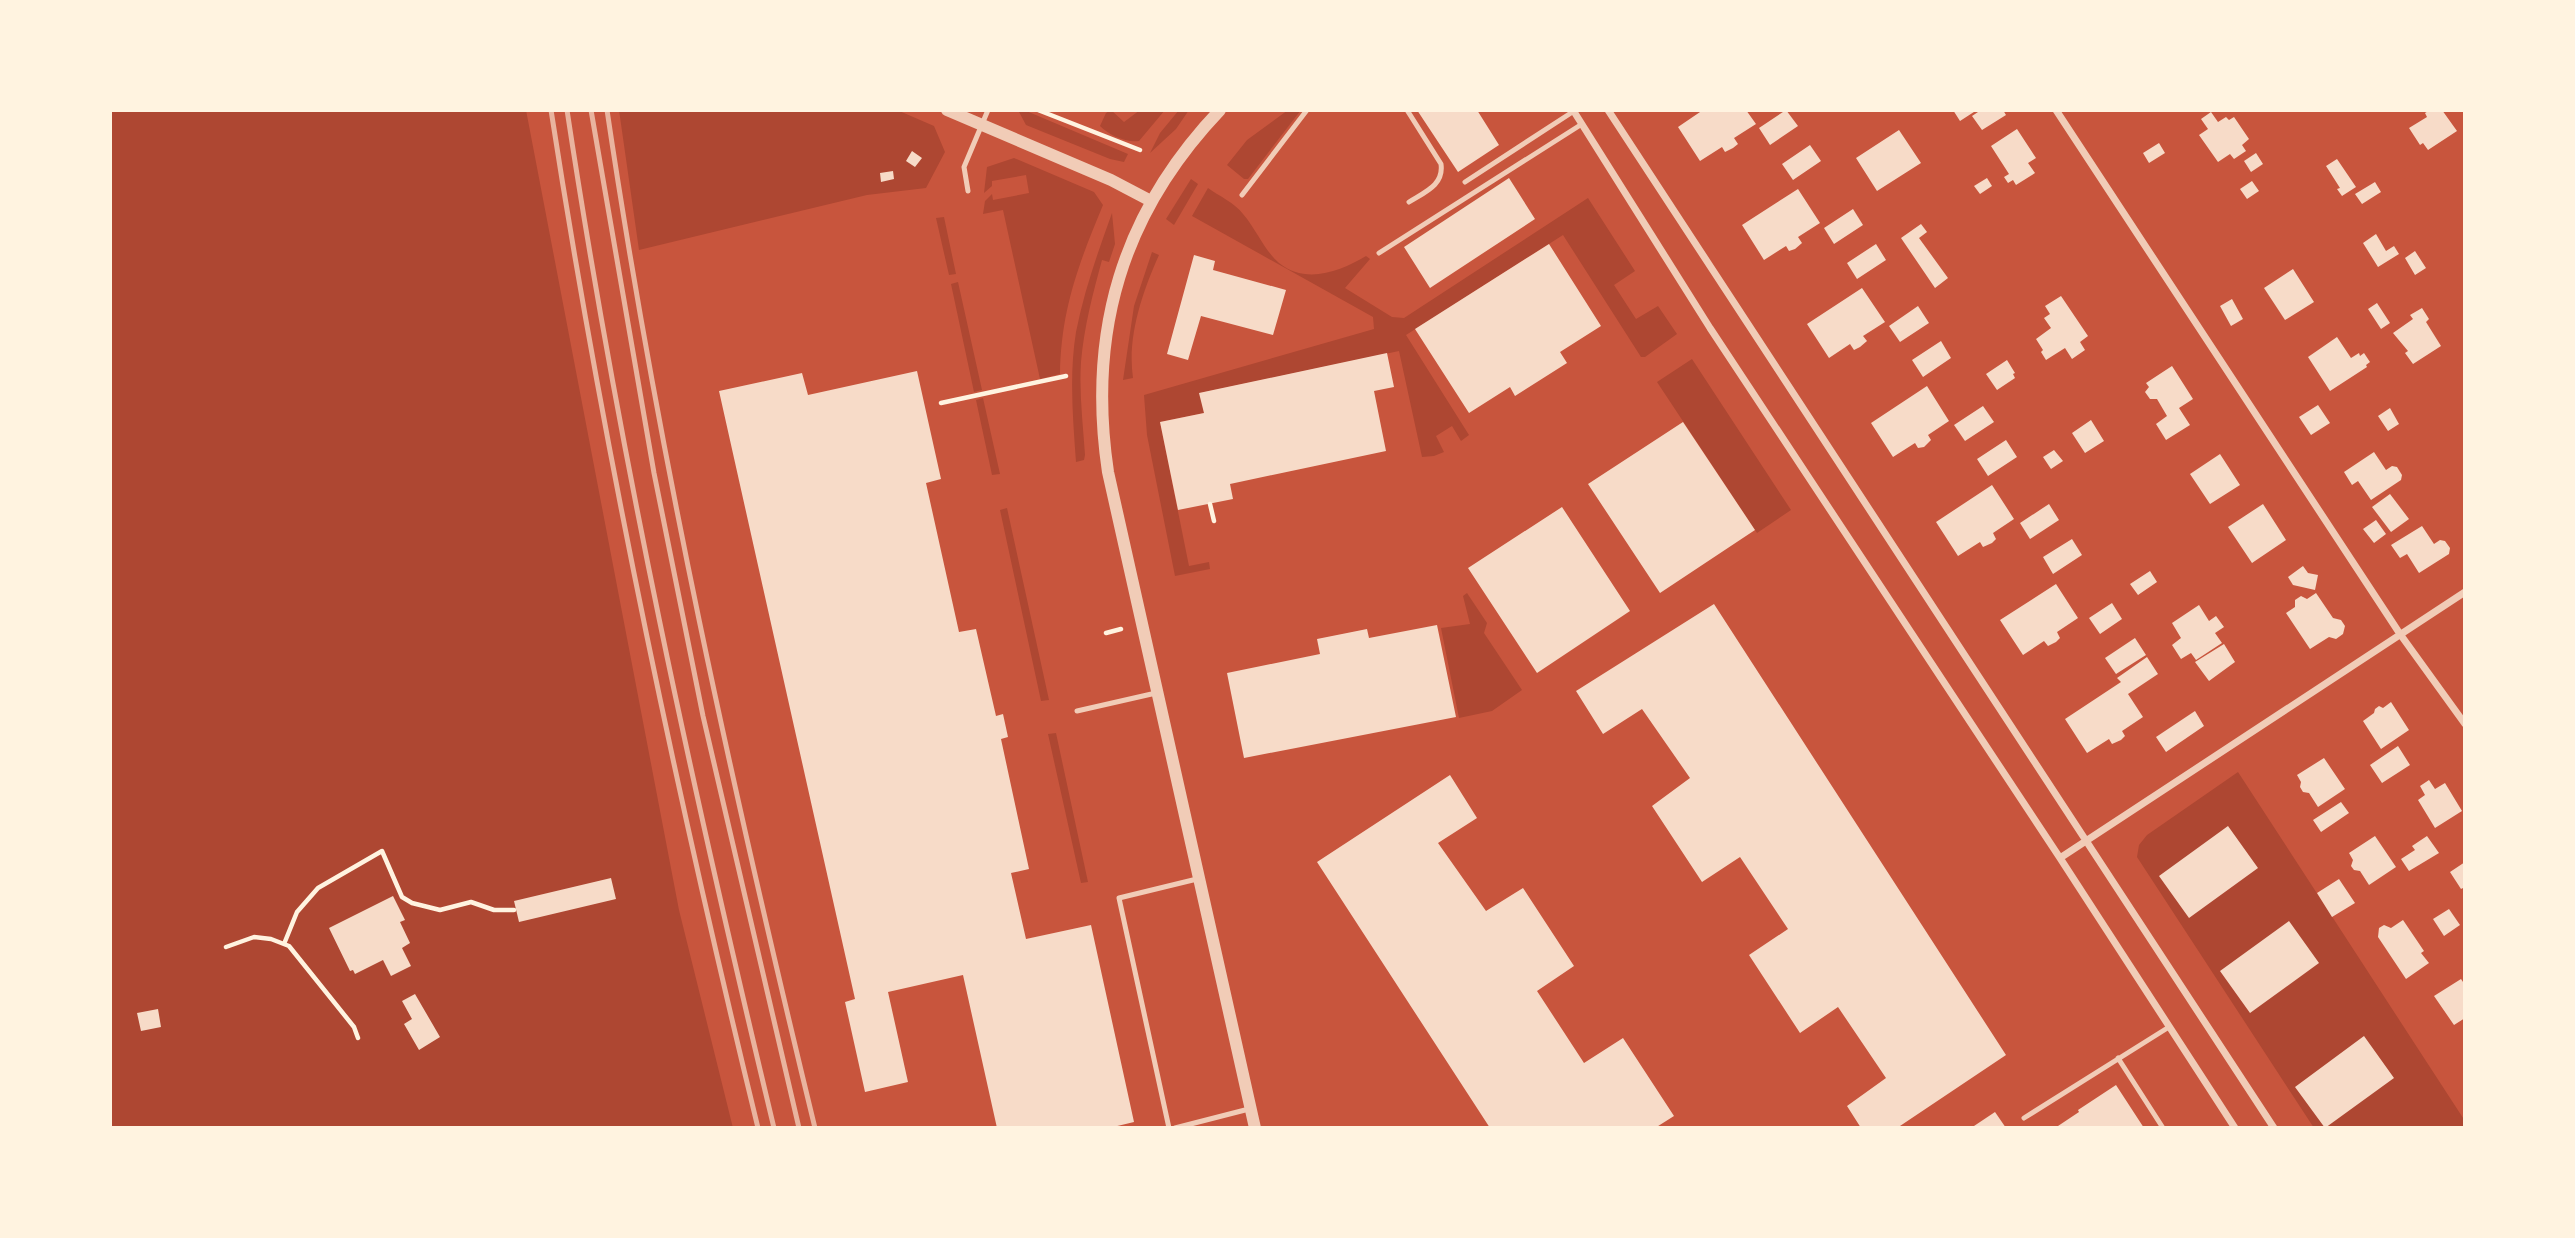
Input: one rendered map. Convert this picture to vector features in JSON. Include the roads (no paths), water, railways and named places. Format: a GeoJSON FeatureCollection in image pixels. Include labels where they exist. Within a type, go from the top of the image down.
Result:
{"type":"FeatureCollection","features":[{"type":"Feature","properties":{"kind":"street"},"geometry":{"type":"LineString","coordinates":[[947,110],[1111,180],[1151,201]]}},
{"type":"Feature","properties":{"kind":"street"},"geometry":{"type":"LineString","coordinates":[[1220,110],[1183,152],[1151,201],[1123,266],[1102,357],[1101,393],[1108,472],[1255,1128]]}},
{"type":"Feature","properties":{"kind":"street"},"geometry":{"type":"LineString","coordinates":[[1608,110],[2274,1128]]}},
{"type":"Feature","properties":{"kind":"street"},"geometry":{"type":"LineString","coordinates":[[2056,110],[2400,634],[2465,724]]}},
{"type":"Feature","properties":{"kind":"street"},"geometry":{"type":"LineString","coordinates":[[1573,111],[1710,328],[2235,1128]]}},
{"type":"Feature","properties":{"kind":"street"},"geometry":{"type":"LineString","coordinates":[[2060,858],[2465,592]]}},
{"type":"Feature","properties":{"kind":"lane"},"geometry":{"type":"LineString","coordinates":[[968,191],[964,167],[988,110]]}},
{"type":"Feature","properties":{"kind":"lane"},"geometry":{"type":"LineString","coordinates":[[1242,195],[1307,110]]}},
{"type":"Feature","properties":{"kind":"lane"},"geometry":{"type":"LineString","coordinates":[[1407,110],[1441,164],[1442,175],[1437,184],[1409,202]]}},
{"type":"Feature","properties":{"kind":"lane"},"geometry":{"type":"LineString","coordinates":[[1465,182],[1573,111]]}},
{"type":"Feature","properties":{"kind":"lane"},"geometry":{"type":"LineString","coordinates":[[1379,253],[1582,124]]}},
{"type":"Feature","properties":{"kind":"lane"},"geometry":{"type":"LineString","coordinates":[[1077,711],[1158,693]]}},
{"type":"Feature","properties":{"kind":"lane"},"geometry":{"type":"LineString","coordinates":[[1169,1128],[1119,898],[1198,879]]}},
{"type":"Feature","properties":{"kind":"lane"},"geometry":{"type":"LineString","coordinates":[[2024,1118],[2169,1027]]}},
{"type":"Feature","properties":{"kind":"lane"},"geometry":{"type":"LineString","coordinates":[[2118,1058],[2163,1128]]}},
{"type":"Feature","properties":{"kind":"lane"},"geometry":{"type":"LineString","coordinates":[[1175,1128],[1251,1108]]}},
{"type":"Feature","properties":{"kind":"railway"},"geometry":{"type":"LineString","coordinates":[[551,110],[618,494],[670,748],[758,1128]]}},
{"type":"Feature","properties":{"kind":"railway"},"geometry":{"type":"LineString","coordinates":[[567,110],[634,494],[715,875],[774,1128]]}},
{"type":"Feature","properties":{"kind":"railway"},"geometry":{"type":"LineString","coordinates":[[591,110],[654,473],[703,716],[799,1128]]}},
{"type":"Feature","properties":{"kind":"railway"},"geometry":{"type":"LineString","coordinates":[[607,110],[649,366],[699,621],[815,1128]]}}]}
